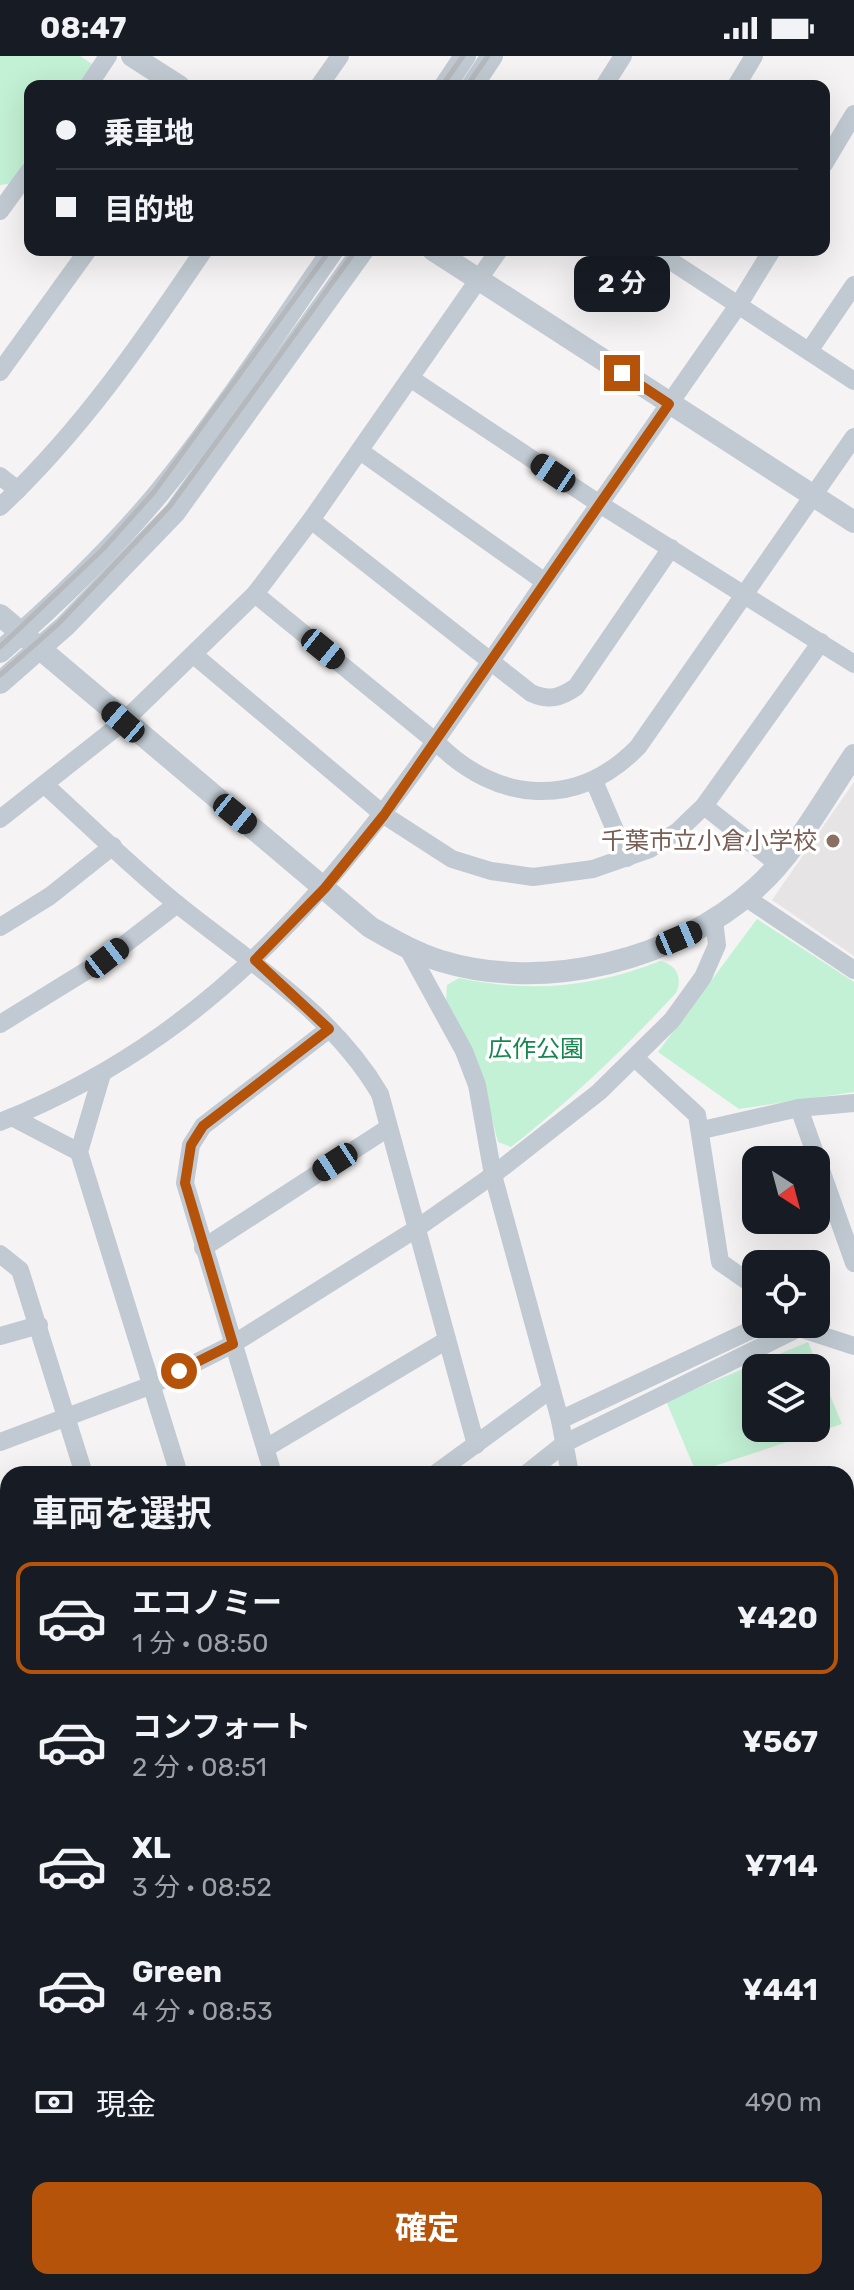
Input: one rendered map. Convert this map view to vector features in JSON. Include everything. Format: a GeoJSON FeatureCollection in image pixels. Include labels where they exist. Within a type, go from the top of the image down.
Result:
{"type":"FeatureCollection","features":[{"type":"Feature","properties":{"kind":"street"},"geometry":{"type":"LineString","coordinates":[[92,80],[108,56]]}},
{"type":"Feature","properties":{"kind":"street"},"geometry":{"type":"LineString","coordinates":[[132,56],[170,80]]}},
{"type":"Feature","properties":{"kind":"street"},"geometry":{"type":"LineString","coordinates":[[323,80],[340,56]]}},
{"type":"Feature","properties":{"kind":"street"},"geometry":{"type":"LineString","coordinates":[[449,80],[465,56]]}},
{"type":"Feature","properties":{"kind":"street"},"geometry":{"type":"LineString","coordinates":[[476,80],[492,56]]}},
{"type":"Feature","properties":{"kind":"street"},"geometry":{"type":"LineString","coordinates":[[608,80],[623,56]]}},
{"type":"Feature","properties":{"kind":"street"},"geometry":{"type":"LineString","coordinates":[[740,80],[754,56]]}},
{"type":"Feature","properties":{"kind":"street"},"geometry":{"type":"LineString","coordinates":[[830,154],[854,114]]}},
{"type":"Feature","properties":{"kind":"street"},"geometry":{"type":"LineString","coordinates":[[2,203],[24,177]]}},
{"type":"Feature","properties":{"kind":"street"},"geometry":{"type":"LineString","coordinates":[[0,372],[84,256]]}},
{"type":"Feature","properties":{"kind":"street"},"geometry":{"type":"LineString","coordinates":[[0,507],[73,432],[121,371],[200,256]]}},
{"type":"Feature","properties":{"kind":"street"},"geometry":{"type":"LineString","coordinates":[[0,652],[105,553],[157,494],[204,435],[329,256]]}},
{"type":"Feature","properties":{"kind":"street"},"geometry":{"type":"LineString","coordinates":[[0,683],[122,569],[175,512],[222,452],[359,256]]}},
{"type":"Feature","properties":{"kind":"street"},"geometry":{"type":"LineString","coordinates":[[442,256],[854,522]]}},
{"type":"Feature","properties":{"kind":"street"},"geometry":{"type":"LineString","coordinates":[[0,819],[123,722],[255,594],[311,520],[495,256]]}},
{"type":"Feature","properties":{"kind":"street"},"geometry":{"type":"LineString","coordinates":[[663,256],[854,381]]}},
{"type":"Feature","properties":{"kind":"street"},"geometry":{"type":"LineString","coordinates":[[6,1120],[102,1074],[255,960],[325,888],[384,815],[436,742],[739,304],[768,256]]}},
{"type":"Feature","properties":{"kind":"street"},"geometry":{"type":"LineString","coordinates":[[809,351],[854,285]]}},
{"type":"Feature","properties":{"kind":"street"},"geometry":{"type":"LineString","coordinates":[[410,378],[601,505],[744,592],[854,664]]}},
{"type":"Feature","properties":{"kind":"street"},"geometry":{"type":"LineString","coordinates":[[255,594],[461,766],[495,784],[561,791],[594,781],[622,763],[638,747],[854,437]]}},
{"type":"Feature","properties":{"kind":"street"},"geometry":{"type":"LineString","coordinates":[[360,451],[545,582]]}},
{"type":"Feature","properties":{"kind":"street"},"geometry":{"type":"LineString","coordinates":[[0,476],[18,490]]}},
{"type":"Feature","properties":{"kind":"street"},"geometry":{"type":"LineString","coordinates":[[311,520],[531,693],[545,699],[562,697],[576,687],[671,548]]}},
{"type":"Feature","properties":{"kind":"street"},"geometry":{"type":"LineString","coordinates":[[0,615],[123,722],[370,927],[408,949],[468,967],[533,972],[566,970],[631,956],[694,932],[745,897],[778,864],[854,755]]}},
{"type":"Feature","properties":{"kind":"street"},"geometry":{"type":"LineString","coordinates":[[194,655],[384,815],[452,859],[491,871],[533,877],[556,875],[627,858],[678,831],[704,806],[821,642]]}},
{"type":"Feature","properties":{"kind":"street"},"geometry":{"type":"LineString","coordinates":[[594,781],[627,858]]}},
{"type":"Feature","properties":{"kind":"street"},"geometry":{"type":"LineString","coordinates":[[45,785],[177,904],[255,960],[361,1060],[380,1094],[476,1445]]}},
{"type":"Feature","properties":{"kind":"street"},"geometry":{"type":"LineString","coordinates":[[704,806],[778,864]]}},
{"type":"Feature","properties":{"kind":"street"},"geometry":{"type":"LineString","coordinates":[[0,927],[50,896],[113,846]]}},
{"type":"Feature","properties":{"kind":"street"},"geometry":{"type":"LineString","coordinates":[[745,897],[854,970]]}},
{"type":"Feature","properties":{"kind":"street"},"geometry":{"type":"LineString","coordinates":[[0,1024],[107,958],[177,904]]}},
{"type":"Feature","properties":{"kind":"street"},"geometry":{"type":"LineString","coordinates":[[0,1442],[152,1385],[233,1344],[416,1229],[493,1175],[599,1092],[672,1020],[703,977],[717,945],[714,920]]}},
{"type":"Feature","properties":{"kind":"street"},"geometry":{"type":"LineString","coordinates":[[408,949],[464,1051],[477,1085],[493,1175],[560,1420],[569,1466]]}},
{"type":"Feature","properties":{"kind":"street"},"geometry":{"type":"LineString","coordinates":[[271,1466],[185,1183],[191,1145],[203,1126],[329,1029]]}},
{"type":"Feature","properties":{"kind":"street"},"geometry":{"type":"LineString","coordinates":[[635,1058],[697,1115],[702,1130],[720,1262],[742,1277]]}},
{"type":"Feature","properties":{"kind":"street"},"geometry":{"type":"LineString","coordinates":[[102,1074],[79,1152],[177,1466]]}},
{"type":"Feature","properties":{"kind":"street"},"geometry":{"type":"LineString","coordinates":[[702,1130],[799,1108],[854,1103]]}},
{"type":"Feature","properties":{"kind":"street"},"geometry":{"type":"LineString","coordinates":[[799,1108],[854,1263]]}},
{"type":"Feature","properties":{"kind":"street"},"geometry":{"type":"LineString","coordinates":[[6,1120],[79,1152]]}},
{"type":"Feature","properties":{"kind":"street"},"geometry":{"type":"LineString","coordinates":[[203,1248],[388,1128]]}},
{"type":"Feature","properties":{"kind":"street"},"geometry":{"type":"LineString","coordinates":[[0,1254],[20,1270],[81,1466]]}},
{"type":"Feature","properties":{"kind":"street"},"geometry":{"type":"LineString","coordinates":[[0,1336],[39,1325]]}},
{"type":"Feature","properties":{"kind":"street"},"geometry":{"type":"LineString","coordinates":[[560,1420],[742,1334]]}},
{"type":"Feature","properties":{"kind":"street"},"geometry":{"type":"LineString","coordinates":[[830,1337],[854,1346]]}},
{"type":"Feature","properties":{"kind":"street"},"geometry":{"type":"LineString","coordinates":[[536,1466],[565,1443],[774,1338]]}},
{"type":"Feature","properties":{"kind":"street"},"geometry":{"type":"LineString","coordinates":[[266,1448],[447,1340]]}},
{"type":"Feature","properties":{"kind":"street"},"geometry":{"type":"LineString","coordinates":[[446,1466],[550,1390]]}},
{"type":"Feature","properties":{"kind":"shaded area","name":"千葉市立小倉小学校"},"geometry":{"type":"Polygon","coordinates":[[[854,782],[854,956],[772,900],[854,782]]]}},
{"type":"Feature","properties":{"kind":"green space"},"geometry":{"type":"Polygon","coordinates":[[[0,56],[80,56],[92,64],[81,80],[24,80],[24,166],[13,183],[0,185],[0,56]]]}},
{"type":"Feature","properties":{"kind":"green space"},"geometry":{"type":"Polygon","coordinates":[[[757,919],[854,982],[854,1092],[739,1109],[658,1052],[757,919]]]}},
{"type":"Feature","properties":{"kind":"green space","name":"広作公園"},"geometry":{"type":"Polygon","coordinates":[[[660,961],[677,973],[679,982],[676,993],[555,1111],[511,1147],[498,1142],[481,1076],[446,1001],[447,985],[459,978],[511,985],[561,985],[610,977],[660,961]]]}},
{"type":"Feature","properties":{"kind":"green space"},"geometry":{"type":"Polygon","coordinates":[[[808,1342],[813,1354],[779,1354],[808,1342]]]}},
{"type":"Feature","properties":{"kind":"green space"},"geometry":{"type":"Polygon","coordinates":[[[742,1369],[742,1442],[787,1442],[714,1466],[693,1466],[666,1401],[742,1369]]]}},
{"type":"Feature","properties":{"kind":"green space"},"geometry":{"type":"Polygon","coordinates":[[[830,1395],[842,1424],[830,1428],[830,1395]]]}},
{"type":"Feature","properties":{"kind":"railway"},"geometry":{"type":"LineString","coordinates":[[446,80],[463,56]]}},
{"type":"Feature","properties":{"kind":"railway"},"geometry":{"type":"LineString","coordinates":[[471,80],[488,56]]}},
{"type":"Feature","properties":{"kind":"railway"},"geometry":{"type":"LineString","coordinates":[[0,647],[102,550],[154,492],[326,256]]}},
{"type":"Feature","properties":{"kind":"railway"},"geometry":{"type":"LineString","coordinates":[[0,675],[58,624],[170,506],[352,256]]}},
{"type":"Feature","properties":{"kind":"place","name":"千葉市立小倉小学校"},"geometry":{"type":"Point","coordinates":[833,841]}},
{"type":"Feature","properties":{"kind":"route"},"geometry":{"type":"LineString","coordinates":[[179,1371],[233,1344],[185,1183],[186,1160],[191,1145],[203,1126],[329,1029],[255,960],[325,888],[384,815],[669,404],[622,373]]}}]}
